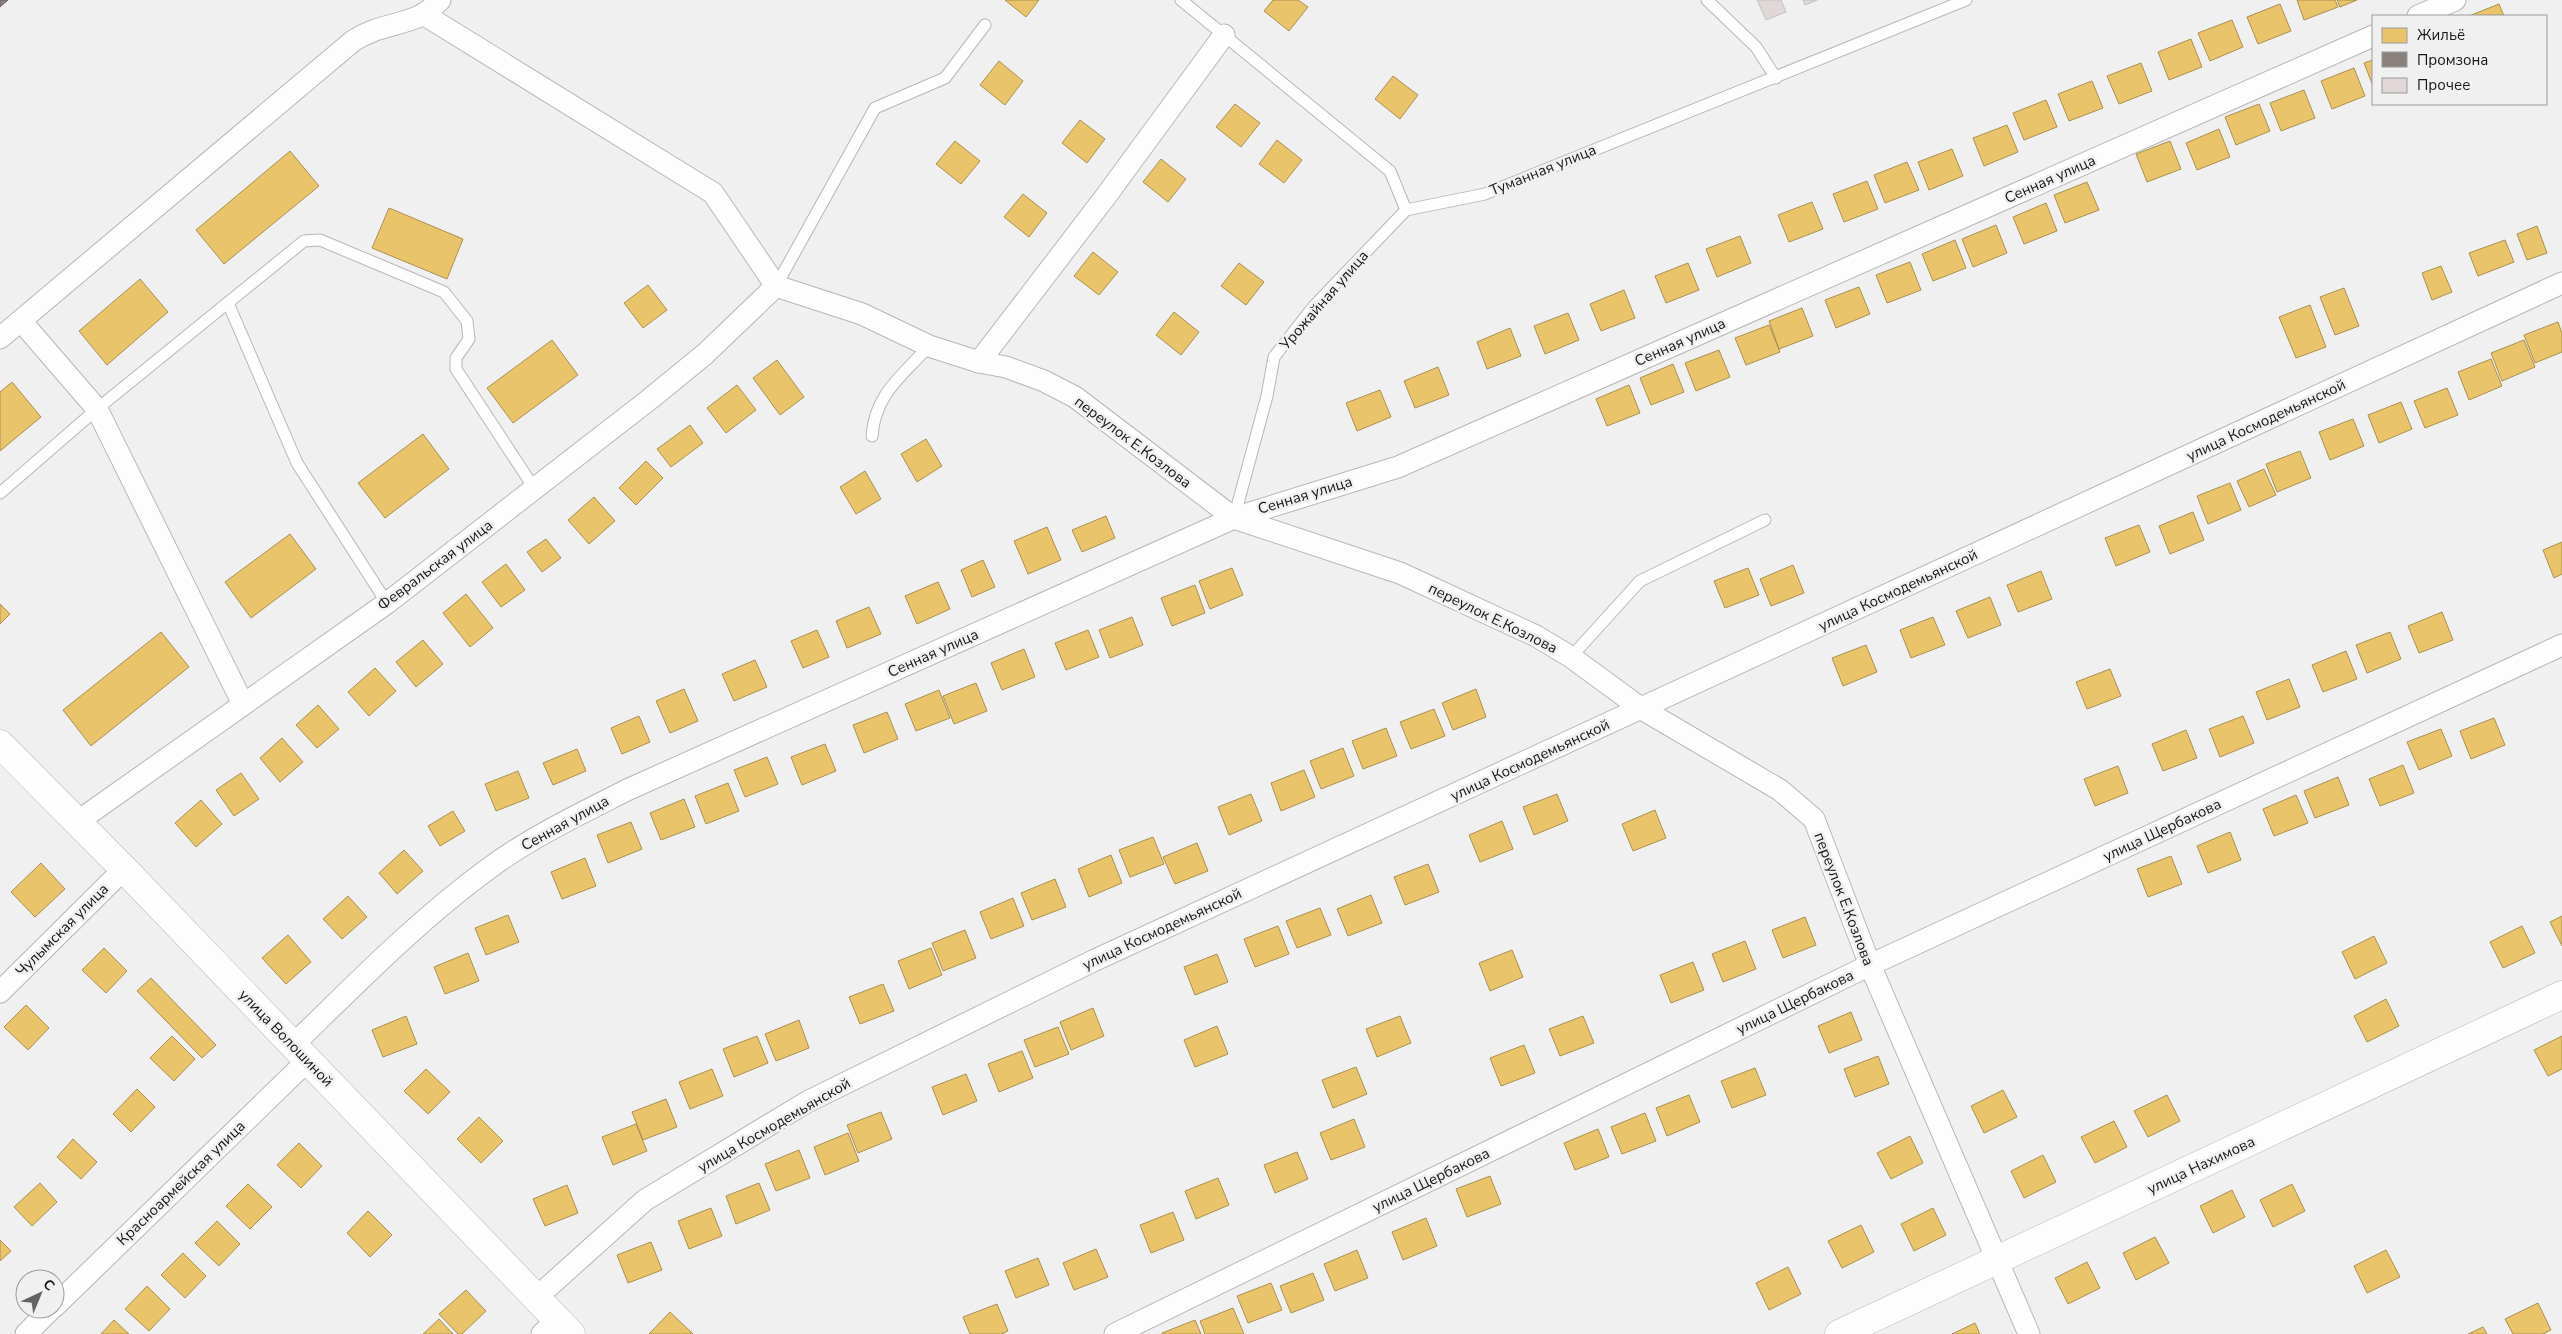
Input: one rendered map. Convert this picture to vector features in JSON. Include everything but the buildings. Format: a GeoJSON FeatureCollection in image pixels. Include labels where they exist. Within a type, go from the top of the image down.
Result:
{"type":"FeatureCollection","features":[{"type":"Feature","properties":{"kind":"main road","name":"улица Волошиной"},"geometry":{"type":"LineString","coordinates":[[0,744],[124,869],[536,1298],[556,1329]]}},
{"type":"Feature","properties":{"kind":"main road","name":"улица Нахимова"},"geometry":{"type":"LineString","coordinates":[[1839,1334],[2562,995]]}},
{"type":"Feature","properties":{"kind":"street"},"geometry":{"type":"LineString","coordinates":[[0,338],[353,41],[365,32],[423,14],[440,0]]}},
{"type":"Feature","properties":{"kind":"street"},"geometry":{"type":"LineString","coordinates":[[2420,15],[2455,0]]}},
{"type":"Feature","properties":{"kind":"street"},"geometry":{"type":"LineString","coordinates":[[423,14],[714,193],[776,286]]}},
{"type":"Feature","properties":{"kind":"street"},"geometry":{"type":"LineString","coordinates":[[979,362],[1106,196],[1224,34]]}},
{"type":"Feature","properties":{"kind":"street","name":"Сенная улица"},"geometry":{"type":"LineString","coordinates":[[300,1053],[437,910],[488,869],[556,827],[636,786],[1234,518],[1398,467],[2372,36]]}},
{"type":"Feature","properties":{"kind":"street","name":"улица Космодемьянской"},"geometry":{"type":"LineString","coordinates":[[536,1298],[645,1200],[807,1102],[1093,961],[2562,283]]}},
{"type":"Feature","properties":{"kind":"street","name":"переулок Е.Козлова"},"geometry":{"type":"LineString","coordinates":[[776,286],[862,314],[929,346],[979,362],[1006,367],[1044,381],[1075,397],[1234,518],[1400,573],[1536,636],[1571,657],[1642,709],[1780,790],[1814,820],[1870,965],[2029,1334]]}},
{"type":"Feature","properties":{"kind":"street","name":"Февральская улица"},"geometry":{"type":"LineString","coordinates":[[77,822],[387,603],[698,360],[776,286]]}},
{"type":"Feature","properties":{"kind":"street"},"geometry":{"type":"LineString","coordinates":[[21,320],[97,409],[243,704]]}},
{"type":"Feature","properties":{"kind":"street","name":"улица Щербакова"},"geometry":{"type":"LineString","coordinates":[[1116,1334],[1870,965],[2562,644]]}},
{"type":"Feature","properties":{"kind":"street","name":"Чулымская улица"},"geometry":{"type":"LineString","coordinates":[[0,992],[124,869]]}},
{"type":"Feature","properties":{"kind":"street","name":"Красноармейская улица"},"geometry":{"type":"LineString","coordinates":[[65,1296],[300,1053]]}},
{"type":"Feature","properties":{"kind":"street"},"geometry":{"type":"LineString","coordinates":[[26,1334],[42,1319]]}},
{"type":"Feature","properties":{"kind":"lane"},"geometry":{"type":"LineString","coordinates":[[1181,0],[1390,171],[1406,210]]}},
{"type":"Feature","properties":{"kind":"lane"},"geometry":{"type":"LineString","coordinates":[[1707,0],[1756,47],[1776,78]]}},
{"type":"Feature","properties":{"kind":"lane","name":"Туманная улица"},"geometry":{"type":"LineString","coordinates":[[1406,210],[1485,194],[1966,0]]}},
{"type":"Feature","properties":{"kind":"lane"},"geometry":{"type":"LineString","coordinates":[[776,286],[875,108],[945,78],[986,25]]}},
{"type":"Feature","properties":{"kind":"lane","name":"Урожайная улица"},"geometry":{"type":"LineString","coordinates":[[1234,518],[1266,396],[1274,357],[1314,306],[1406,210]]}},
{"type":"Feature","properties":{"kind":"lane"},"geometry":{"type":"LineString","coordinates":[[0,493],[97,409],[304,240],[320,240],[444,292],[467,321],[469,339],[456,358],[456,369],[534,488]]}},
{"type":"Feature","properties":{"kind":"lane"},"geometry":{"type":"LineString","coordinates":[[228,303],[297,463],[387,603]]}},
{"type":"Feature","properties":{"kind":"lane"},"geometry":{"type":"LineString","coordinates":[[872,436],[874,420],[884,396],[929,346]]}},
{"type":"Feature","properties":{"kind":"lane"},"geometry":{"type":"LineString","coordinates":[[1571,657],[1640,581],[1765,520]]}}]}
